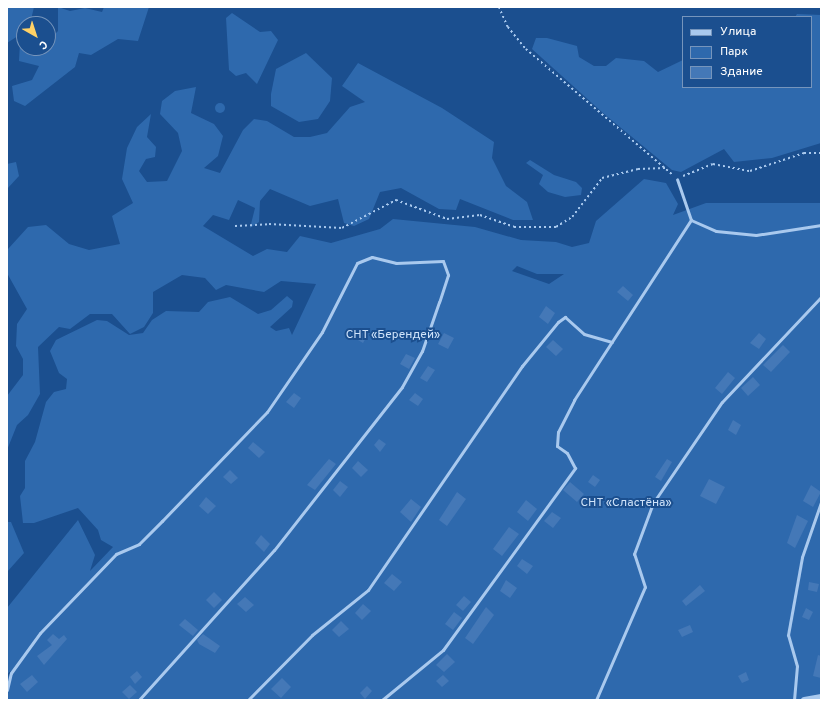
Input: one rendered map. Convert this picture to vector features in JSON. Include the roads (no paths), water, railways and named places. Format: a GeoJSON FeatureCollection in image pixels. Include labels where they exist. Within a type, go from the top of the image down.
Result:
{"type":"FeatureCollection","features":[{"type":"Feature","properties":{"kind":"street"},"geometry":{"type":"LineString","coordinates":[[804,700],[821,697]]}},
{"type":"Feature","properties":{"kind":"lane"},"geometry":{"type":"LineString","coordinates":[[677,179],[691,220],[716,231],[756,235],[821,225]]}},
{"type":"Feature","properties":{"kind":"lane"},"geometry":{"type":"LineString","coordinates":[[382,700],[443,650],[575,468],[567,453],[557,446],[558,432],[612,342],[691,220]]}},
{"type":"Feature","properties":{"kind":"lane"},"geometry":{"type":"LineString","coordinates":[[7,690],[11,673],[40,633],[116,554],[139,544],[268,412],[322,332],[357,263],[372,257],[396,263],[443,261],[448,275],[422,351],[402,387],[274,550],[139,700]]}},
{"type":"Feature","properties":{"kind":"lane"},"geometry":{"type":"LineString","coordinates":[[596,700],[645,587],[634,554],[653,504],[722,402],[821,297]]}},
{"type":"Feature","properties":{"kind":"lane"},"geometry":{"type":"LineString","coordinates":[[248,700],[312,635],[368,590],[522,366],[558,322],[564,317],[584,334],[612,342]]}},
{"type":"Feature","properties":{"kind":"lane"},"geometry":{"type":"LineString","coordinates":[[794,700],[797,666],[788,635],[802,556],[821,502]]}},
{"type":"Feature","properties":{"kind":"park label","name":"СНТ «Берендей»"},"geometry":{"type":"Point","coordinates":[393,336]}},
{"type":"Feature","properties":{"kind":"park label","name":"СНТ «Сластёна»"},"geometry":{"type":"Point","coordinates":[626,504]}}]}
